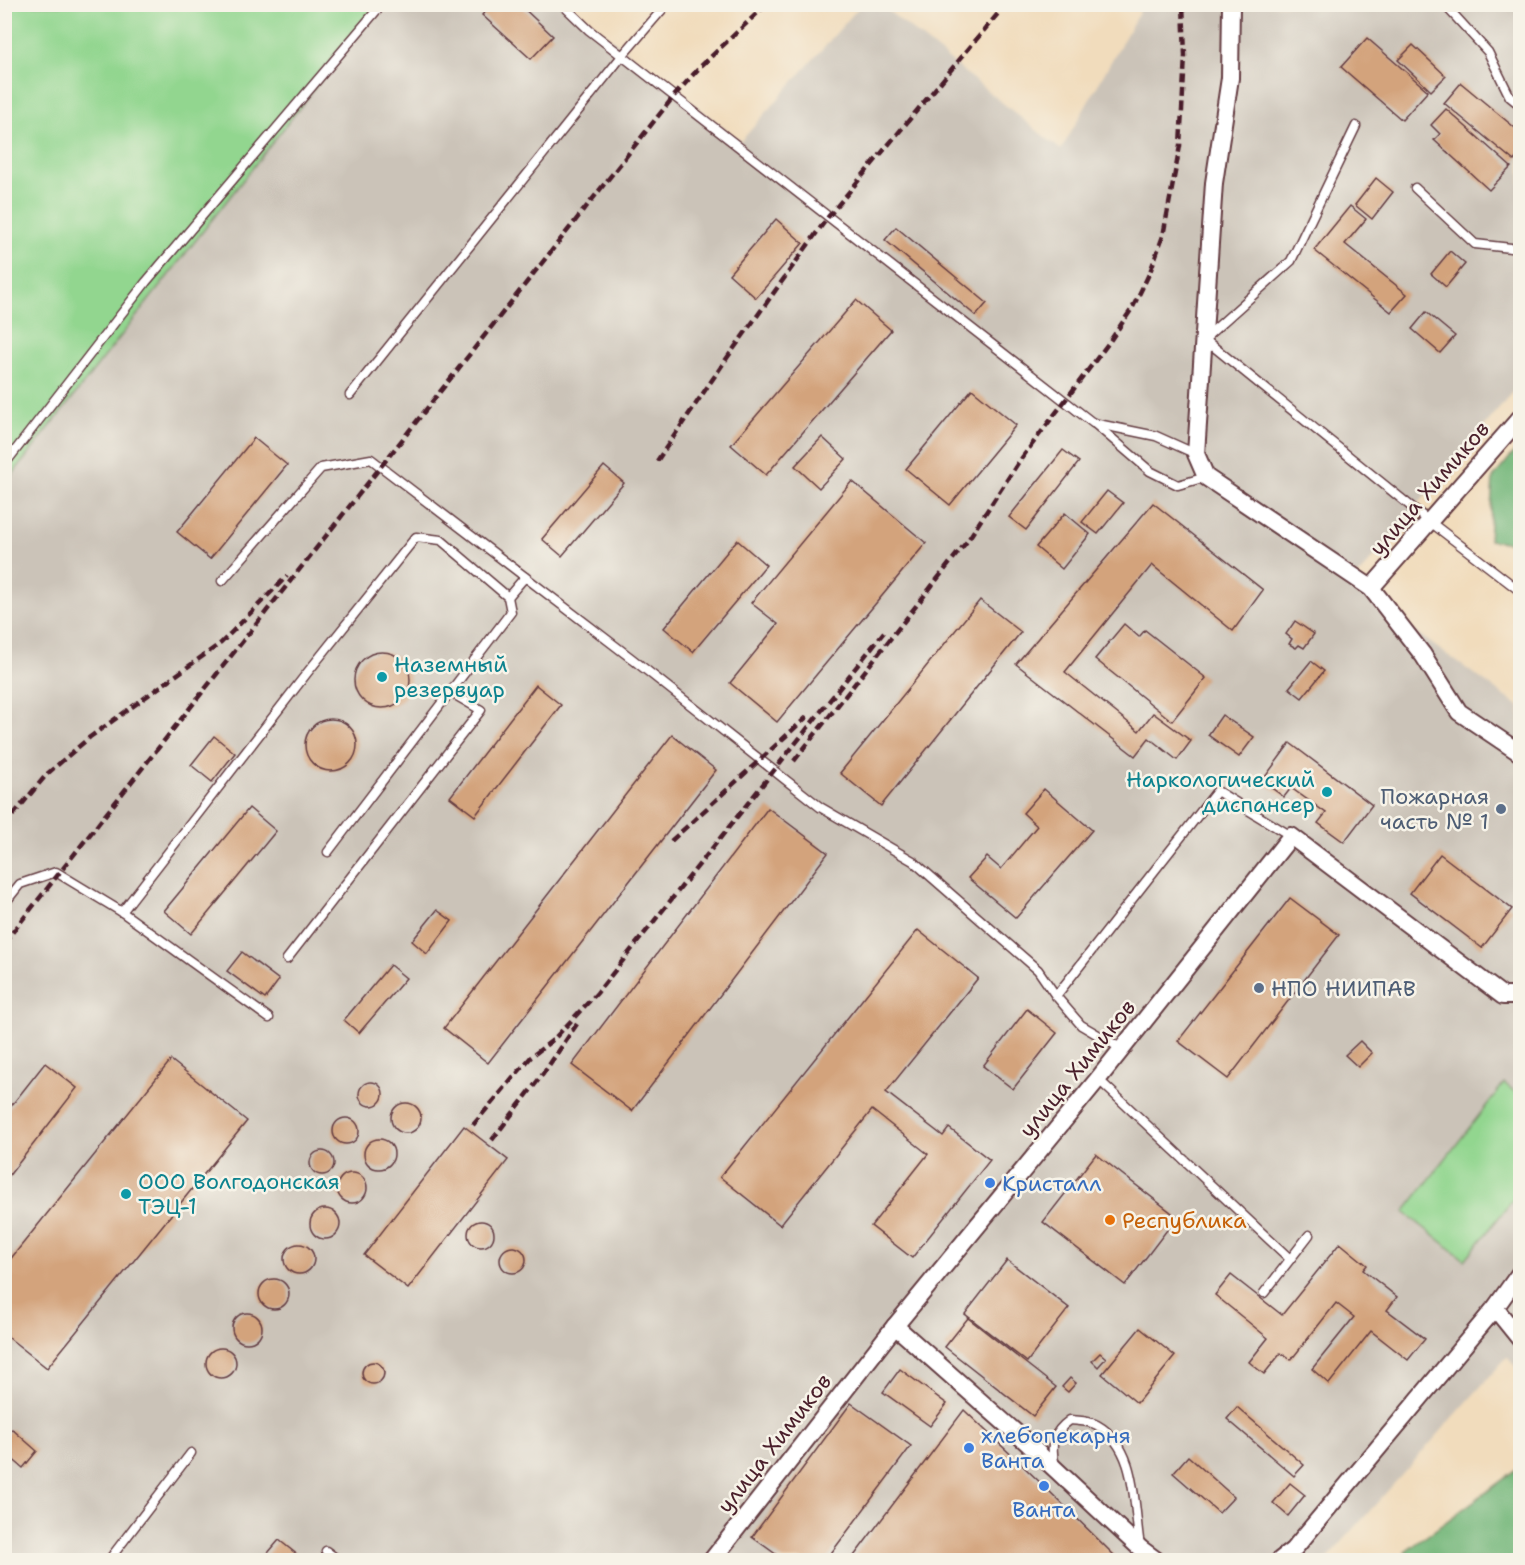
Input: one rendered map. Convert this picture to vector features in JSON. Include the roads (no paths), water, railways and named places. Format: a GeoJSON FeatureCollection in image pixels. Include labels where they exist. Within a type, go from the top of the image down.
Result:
{"type":"FeatureCollection","features":[{"type":"Feature","properties":{"kind":"street"},"geometry":{"type":"LineString","coordinates":[[1231,4],[1230,78],[1214,183],[1196,454],[1206,477],[1371,588],[1424,655],[1459,712],[1521,753]]}},
{"type":"Feature","properties":{"kind":"street","name":"улица Химиков"},"geometry":{"type":"LineString","coordinates":[[1371,588],[1521,418]]}},
{"type":"Feature","properties":{"kind":"street"},"geometry":{"type":"LineString","coordinates":[[1291,836],[1503,996],[1521,996]]}},
{"type":"Feature","properties":{"kind":"street","name":"улица Химиков"},"geometry":{"type":"LineString","coordinates":[[712,1560],[895,1326],[1098,1079],[1291,836]]}},
{"type":"Feature","properties":{"kind":"street"},"geometry":{"type":"LineString","coordinates":[[1280,1560],[1293,1550],[1495,1308],[1521,1273]]}},
{"type":"Feature","properties":{"kind":"street"},"geometry":{"type":"LineString","coordinates":[[1495,1308],[1521,1339]]}},
{"type":"Feature","properties":{"kind":"street"},"geometry":{"type":"LineString","coordinates":[[895,1326],[1141,1549],[1156,1560]]}},
{"type":"Feature","properties":{"kind":"lane"},"geometry":{"type":"LineString","coordinates":[[4,465],[146,282],[382,4]]}},
{"type":"Feature","properties":{"kind":"lane"},"geometry":{"type":"LineString","coordinates":[[562,4],[589,30],[1093,423],[1150,471],[1178,485],[1206,477]]}},
{"type":"Feature","properties":{"kind":"lane"},"geometry":{"type":"LineString","coordinates":[[350,395],[622,56],[667,4]]}},
{"type":"Feature","properties":{"kind":"lane"},"geometry":{"type":"LineString","coordinates":[[1444,4],[1488,52],[1510,97],[1521,105]]}},
{"type":"Feature","properties":{"kind":"lane"},"geometry":{"type":"LineString","coordinates":[[1356,126],[1291,261],[1204,339],[1429,521],[1521,591]]}},
{"type":"Feature","properties":{"kind":"lane"},"geometry":{"type":"LineString","coordinates":[[1415,188],[1475,244],[1521,249]]}},
{"type":"Feature","properties":{"kind":"lane"},"geometry":{"type":"LineString","coordinates":[[1093,423],[1156,436],[1196,454]]}},
{"type":"Feature","properties":{"kind":"lane"},"geometry":{"type":"LineString","coordinates":[[222,581],[321,468],[371,459],[820,807],[913,861],[1038,970],[1056,996],[1082,1025],[1122,1049]]}},
{"type":"Feature","properties":{"kind":"lane"},"geometry":{"type":"LineString","coordinates":[[122,912],[307,673],[416,537],[441,540],[508,597],[511,612],[328,852]]}},
{"type":"Feature","properties":{"kind":"lane"},"geometry":{"type":"LineString","coordinates":[[508,597],[525,577]]}},
{"type":"Feature","properties":{"kind":"lane"},"geometry":{"type":"LineString","coordinates":[[287,959],[481,710],[450,692]]}},
{"type":"Feature","properties":{"kind":"lane"},"geometry":{"type":"LineString","coordinates":[[1056,996],[1217,790],[1291,836]]}},
{"type":"Feature","properties":{"kind":"lane"},"geometry":{"type":"LineString","coordinates":[[4,904],[20,884],[56,872],[122,912],[269,1018]]}},
{"type":"Feature","properties":{"kind":"lane"},"geometry":{"type":"LineString","coordinates":[[1098,1079],[1290,1259]]}},
{"type":"Feature","properties":{"kind":"lane"},"geometry":{"type":"LineString","coordinates":[[1264,1293],[1309,1235]]}},
{"type":"Feature","properties":{"kind":"lane"},"geometry":{"type":"LineString","coordinates":[[1056,1470],[1052,1454],[1053,1440],[1058,1429],[1070,1420],[1095,1423],[1114,1438],[1127,1463],[1135,1491],[1135,1518],[1141,1549]]}},
{"type":"Feature","properties":{"kind":"lane"},"geometry":{"type":"LineString","coordinates":[[109,1560],[191,1454]]}},
{"type":"Feature","properties":{"kind":"lane"},"geometry":{"type":"LineString","coordinates":[[326,1551],[338,1560]]}},
{"type":"Feature","properties":{"kind":"railway"},"geometry":{"type":"LineString","coordinates":[[4,943],[674,96],[700,67],[767,4]]}},
{"type":"Feature","properties":{"kind":"railway"},"geometry":{"type":"LineString","coordinates":[[657,461],[828,217],[1006,4]]}},
{"type":"Feature","properties":{"kind":"railway"},"geometry":{"type":"LineString","coordinates":[[794,761],[968,540],[1018,463],[1133,307],[1150,272],[1163,236],[1180,146],[1185,56],[1183,4]]}},
{"type":"Feature","properties":{"kind":"railway"},"geometry":{"type":"LineString","coordinates":[[4,826],[47,774],[90,737],[221,643],[287,576]]}},
{"type":"Feature","properties":{"kind":"railway"},"geometry":{"type":"LineString","coordinates":[[473,1125],[531,1057],[554,1039],[597,993],[884,632]]}},
{"type":"Feature","properties":{"kind":"railway"},"geometry":{"type":"LineString","coordinates":[[671,841],[810,714]]}},
{"type":"Feature","properties":{"kind":"railway"},"geometry":{"type":"LineString","coordinates":[[492,1140],[543,1074],[577,1024]]}},
{"type":"Feature","properties":{"kind":"place","name":"Наземный резервуар"},"geometry":{"type":"Point","coordinates":[382,677]}},
{"type":"Feature","properties":{"kind":"place","name":"Наркологический диспансер"},"geometry":{"type":"Point","coordinates":[1327,792]}},
{"type":"Feature","properties":{"kind":"place","name":"Пожарная часть № 1"},"geometry":{"type":"Point","coordinates":[1501,809]}},
{"type":"Feature","properties":{"kind":"place","name":"НПО НИИПАВ"},"geometry":{"type":"Point","coordinates":[1259,988]}},
{"type":"Feature","properties":{"kind":"place","name":"Кристалл"},"geometry":{"type":"Point","coordinates":[990,1183]}},
{"type":"Feature","properties":{"kind":"place","name":"ООО Волгодонская ТЭЦ-1"},"geometry":{"type":"Point","coordinates":[126,1194]}},
{"type":"Feature","properties":{"kind":"place","name":"Республика"},"geometry":{"type":"Point","coordinates":[1110,1220]}},
{"type":"Feature","properties":{"kind":"place","name":"хлебопекарня Ванта"},"geometry":{"type":"Point","coordinates":[969,1448]}},
{"type":"Feature","properties":{"kind":"place","name":"Ванта"},"geometry":{"type":"Point","coordinates":[1044,1486]}}]}
